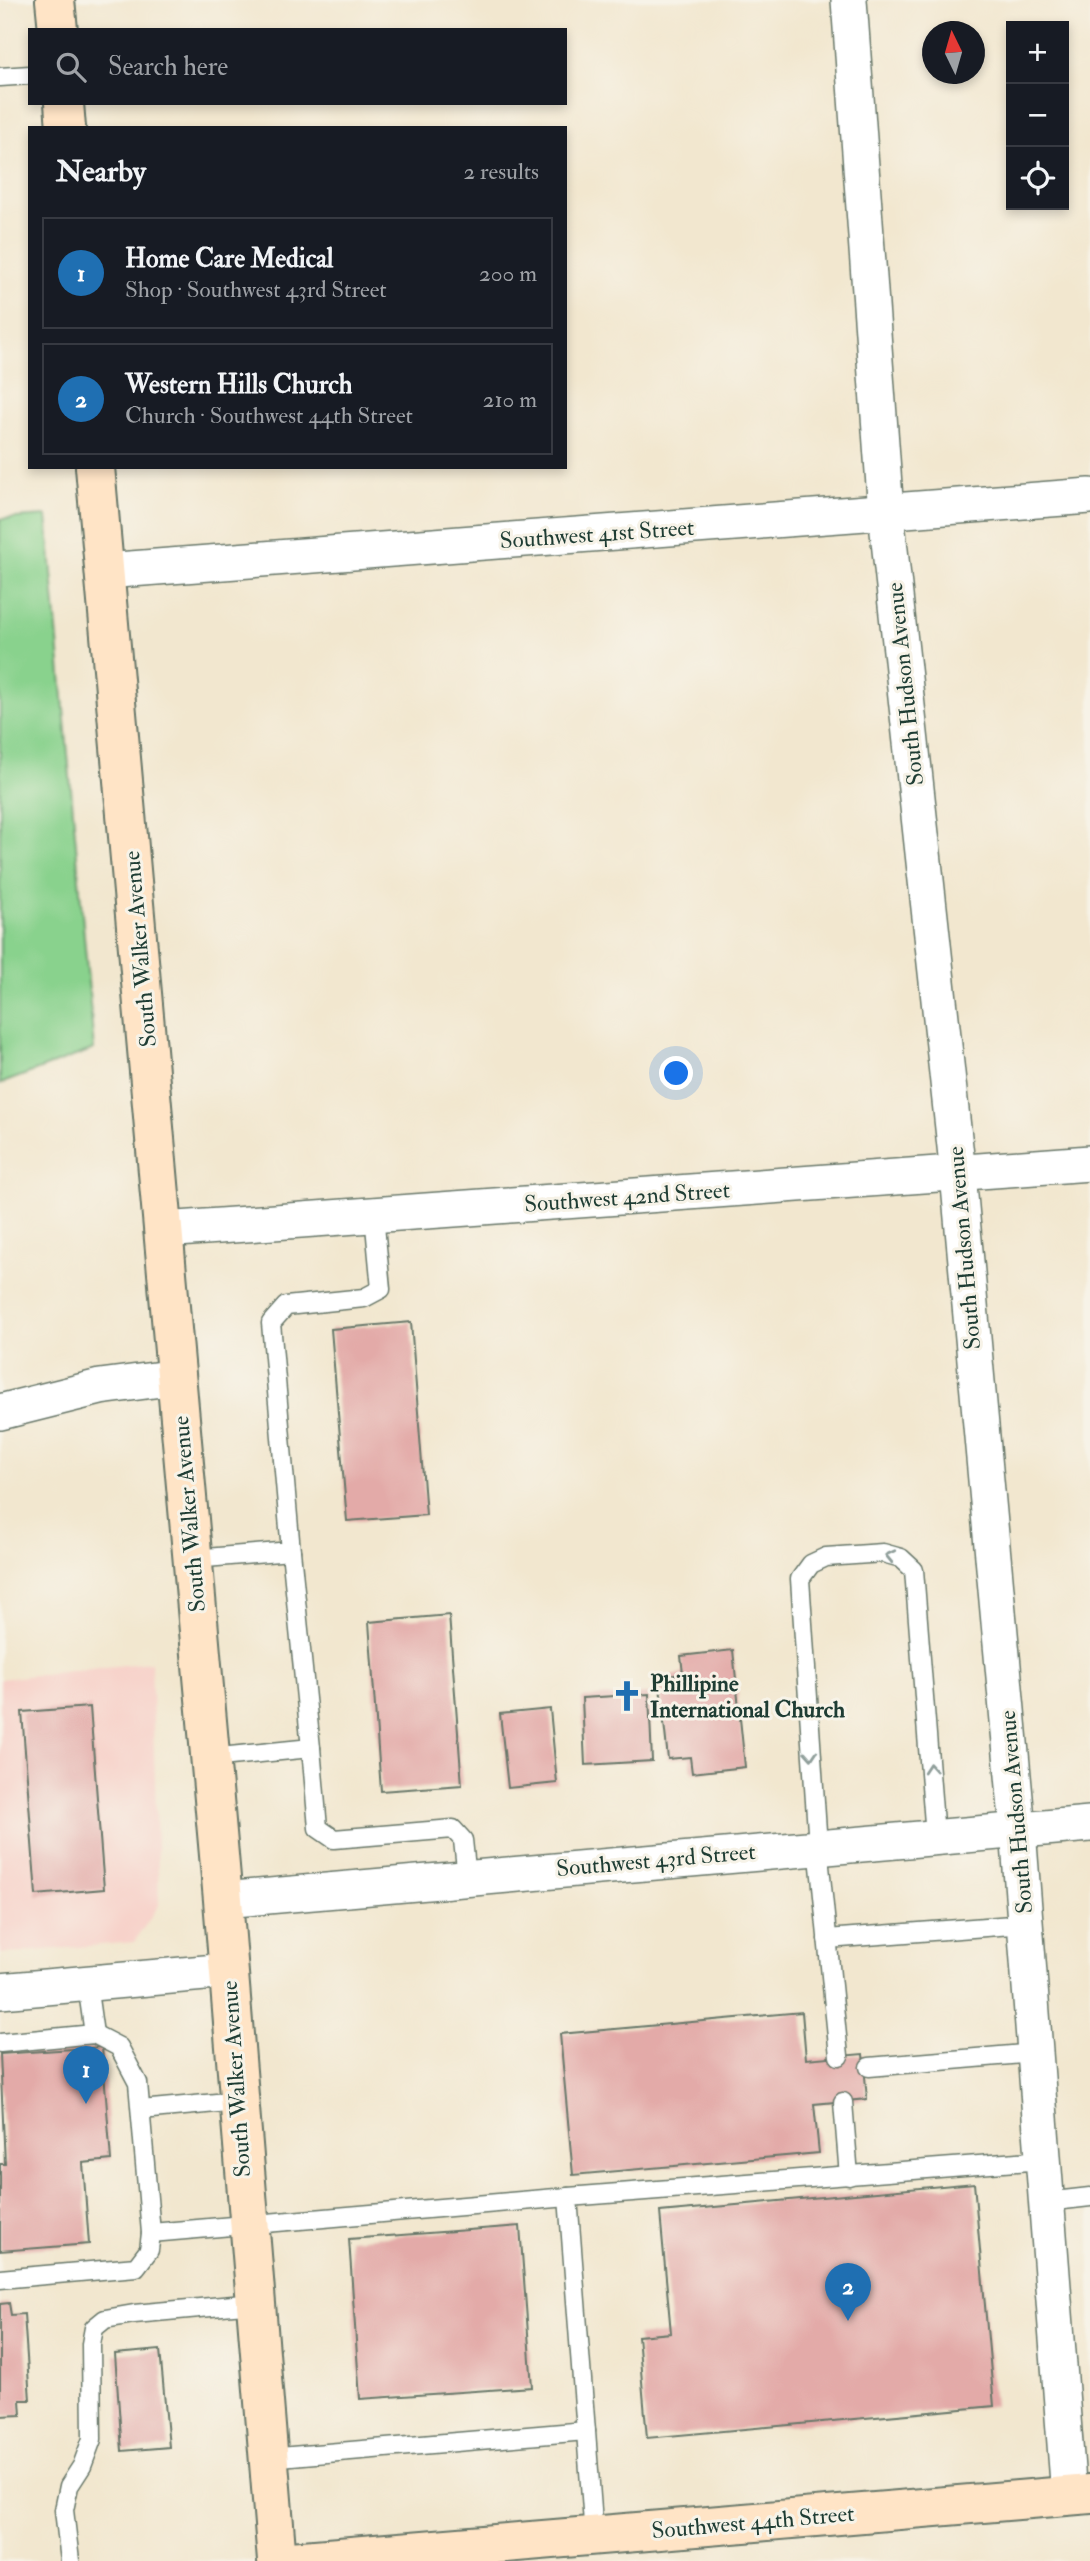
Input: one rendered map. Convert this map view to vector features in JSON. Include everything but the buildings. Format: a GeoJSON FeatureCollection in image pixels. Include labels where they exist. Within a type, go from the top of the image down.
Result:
{"type":"FeatureCollection","features":[{"type":"Feature","properties":{"kind":"main road"},"geometry":{"type":"LineString","coordinates":[[55,0],[58,28]]}},
{"type":"Feature","properties":{"kind":"main road"},"geometry":{"type":"LineString","coordinates":[[64,105],[66,126]]}},
{"type":"Feature","properties":{"kind":"main road","name":"South Walker Avenue"},"geometry":{"type":"LineString","coordinates":[[95,469],[211,1758],[278,2561]]}},
{"type":"Feature","properties":{"kind":"main road","name":"Southwest 44th Street"},"geometry":{"type":"LineString","coordinates":[[291,2561],[528,2551],[594,2536],[1079,2495]]}},
{"type":"Feature","properties":{"kind":"street","name":"South Hudson Avenue"},"geometry":{"type":"LineString","coordinates":[[849,0],[886,513],[958,1174],[1018,1830],[1046,2202],[1079,2495]]}},
{"type":"Feature","properties":{"kind":"street","name":"Southwest 41st Street"},"geometry":{"type":"LineString","coordinates":[[104,571],[1090,496]]}},
{"type":"Feature","properties":{"kind":"street","name":"Southwest 42nd Street"},"geometry":{"type":"LineString","coordinates":[[164,1230],[1090,1163]]}},
{"type":"Feature","properties":{"kind":"street"},"geometry":{"type":"LineString","coordinates":[[0,1412],[100,1387],[177,1377]]}},
{"type":"Feature","properties":{"kind":"street","name":"Southwest 43rd Street"},"geometry":{"type":"LineString","coordinates":[[223,1900],[1090,1824]]}},
{"type":"Feature","properties":{"kind":"street"},"geometry":{"type":"LineString","coordinates":[[0,1991],[228,1971]]}},
{"type":"Feature","properties":{"kind":"lane"},"geometry":{"type":"LineString","coordinates":[[0,77],[28,75]]}},
{"type":"Feature","properties":{"kind":"lane"},"geometry":{"type":"LineString","coordinates":[[374,1216],[381,1289],[364,1298],[286,1306],[271,1322],[318,1828],[334,1839],[453,1829],[463,1840],[467,1878]]}},
{"type":"Feature","properties":{"kind":"lane"},"geometry":{"type":"LineString","coordinates":[[193,1559],[291,1550]]}},
{"type":"Feature","properties":{"kind":"lane"},"geometry":{"type":"LineString","coordinates":[[839,2056],[818,1846],[800,1579],[811,1564],[826,1557],[883,1553],[901,1558],[914,1570],[935,1836]]}},
{"type":"Feature","properties":{"kind":"lane"},"geometry":{"type":"LineString","coordinates":[[211,1758],[311,1748]]}},
{"type":"Feature","properties":{"kind":"lane"},"geometry":{"type":"LineString","coordinates":[[827,1939],[1025,1924]]}},
{"type":"Feature","properties":{"kind":"lane"},"geometry":{"type":"LineString","coordinates":[[87,1983],[94,2034]]}},
{"type":"Feature","properties":{"kind":"lane"},"geometry":{"type":"LineString","coordinates":[[0,2043],[94,2034],[119,2047],[138,2082],[151,2233],[149,2249],[136,2267],[0,2279]]}},
{"type":"Feature","properties":{"kind":"lane"},"geometry":{"type":"LineString","coordinates":[[869,2067],[1035,2053]]}},
{"type":"Feature","properties":{"kind":"lane"},"geometry":{"type":"LineString","coordinates":[[141,2110],[238,2101]]}},
{"type":"Feature","properties":{"kind":"lane"},"geometry":{"type":"LineString","coordinates":[[843,2102],[849,2176]]}},
{"type":"Feature","properties":{"kind":"lane"},"geometry":{"type":"LineString","coordinates":[[151,2233],[1043,2160]]}},
{"type":"Feature","properties":{"kind":"lane"},"geometry":{"type":"LineString","coordinates":[[568,2197],[594,2536]]}},
{"type":"Feature","properties":{"kind":"lane"},"geometry":{"type":"LineString","coordinates":[[1046,2202],[1090,2197]]}},
{"type":"Feature","properties":{"kind":"lane"},"geometry":{"type":"LineString","coordinates":[[70,2561],[64,2510],[69,2486],[82,2466],[92,2439],[91,2344],[94,2328],[104,2319],[134,2314],[255,2303]]}},
{"type":"Feature","properties":{"kind":"lane"},"geometry":{"type":"LineString","coordinates":[[268,2458],[586,2431]]}},
{"type":"Feature","properties":{"kind":"shaded area"},"geometry":{"type":"Polygon","coordinates":[[[151,1662],[159,1905],[134,1942],[0,1954],[0,1679],[151,1662]]]}},
{"type":"Feature","properties":{"kind":"green space"},"geometry":{"type":"Polygon","coordinates":[[[47,516],[94,1049],[0,1084],[0,519],[47,516]]]}},
{"type":"Feature","properties":{"kind":"place","name":"Phillipine International Church"},"geometry":{"type":"Point","coordinates":[627,1696]}},
{"type":"Feature","properties":{"kind":"place","name":"Home Care Medical"},"geometry":{"type":"Point","coordinates":[86,2104]}},
{"type":"Feature","properties":{"kind":"place","name":"Western Hills Church"},"geometry":{"type":"Point","coordinates":[848,2321]}}]}
